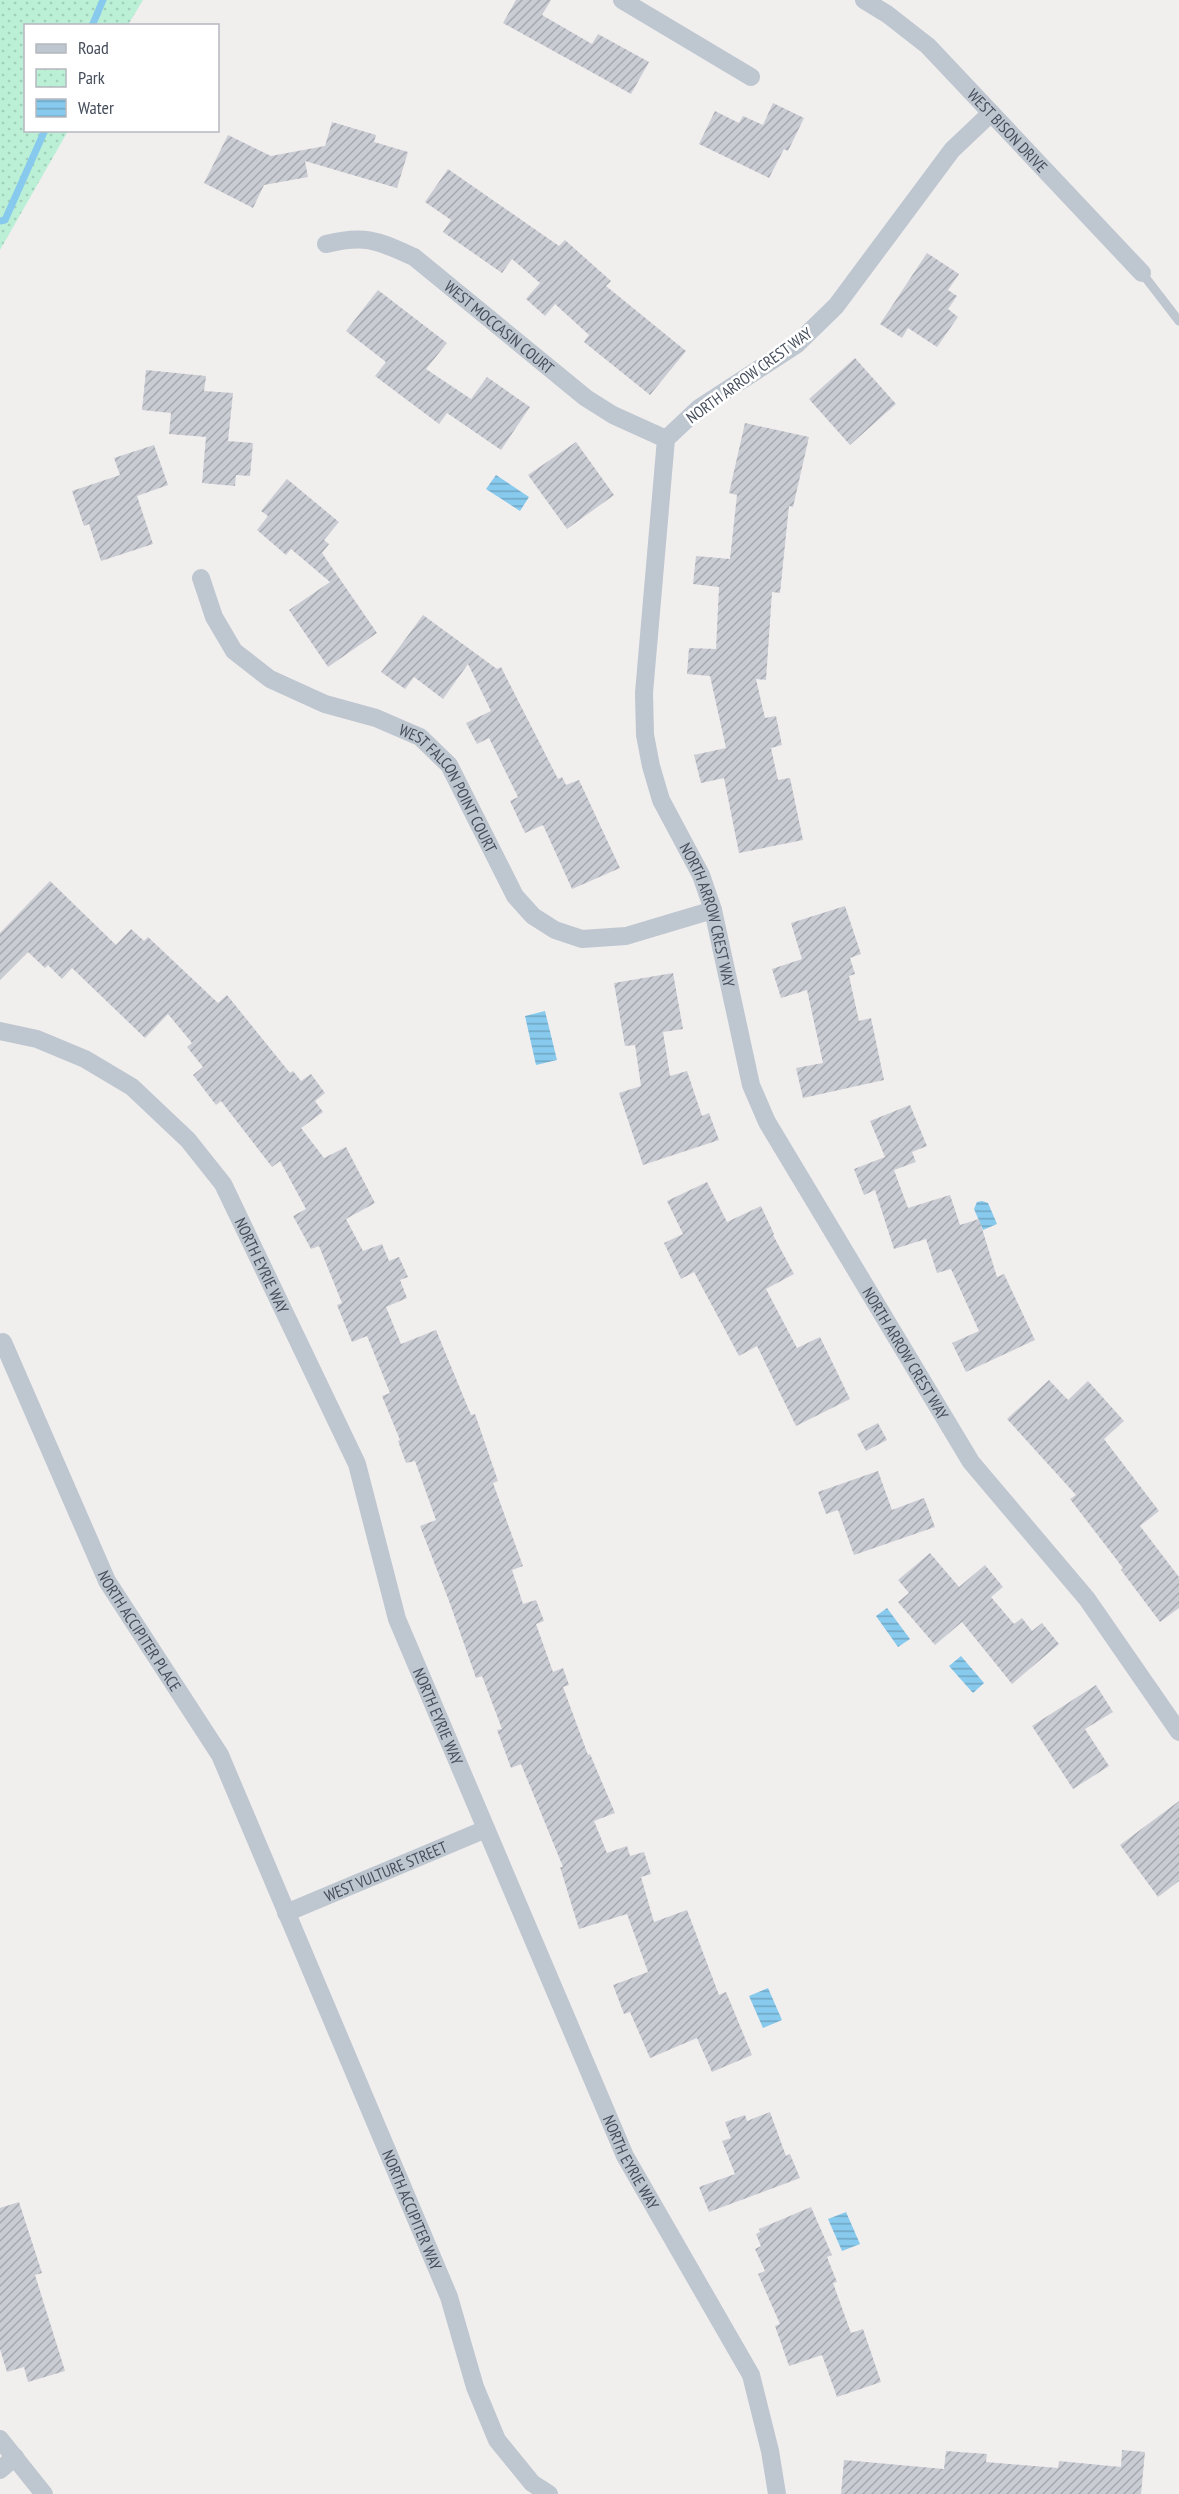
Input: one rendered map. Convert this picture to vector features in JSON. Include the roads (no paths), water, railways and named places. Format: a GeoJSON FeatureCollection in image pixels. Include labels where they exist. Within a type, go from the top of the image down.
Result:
{"type":"FeatureCollection","features":[{"type":"Feature","properties":{"kind":"street"},"geometry":{"type":"LineString","coordinates":[[622,0],[751,77]]}},
{"type":"Feature","properties":{"kind":"street","name":"WEST BISON DRIVE"},"geometry":{"type":"LineString","coordinates":[[864,0],[887,14],[928,46],[1142,273]]}},
{"type":"Feature","properties":{"kind":"street","name":"NORTH ARROW CREST WAY"},"geometry":{"type":"LineString","coordinates":[[991,113],[952,150],[836,306],[796,345],[699,408],[666,439],[644,693],[645,735],[661,800],[701,875],[713,910],[751,1085],[767,1122],[971,1462],[1088,1599],[1179,1732]]}},
{"type":"Feature","properties":{"kind":"street","name":"WEST MOCCASIN COURT"},"geometry":{"type":"LineString","coordinates":[[326,244],[351,237],[381,242],[414,257],[586,398],[614,415],[666,439]]}},
{"type":"Feature","properties":{"kind":"street","name":"WEST FALCON POINT COURT"},"geometry":{"type":"LineString","coordinates":[[201,578],[213,616],[234,651],[270,680],[325,704],[376,718],[420,737],[449,765],[515,896],[533,916],[555,930],[582,939],[626,936],[713,910]]}},
{"type":"Feature","properties":{"kind":"street","name":"NORTH EYRIE WAY"},"geometry":{"type":"LineString","coordinates":[[0,1031],[37,1039],[76,1055],[132,1086],[188,1140],[223,1184],[357,1464],[397,1619],[626,2156],[751,2375],[770,2451],[777,2494]]}},
{"type":"Feature","properties":{"kind":"street","name":"NORTH ACCIPITER PLACE"},"geometry":{"type":"LineString","coordinates":[[3,1342],[107,1581],[220,1755],[286,1913]]}},
{"type":"Feature","properties":{"kind":"street","name":"WEST VULTURE STREET"},"geometry":{"type":"LineString","coordinates":[[286,1913],[486,1828]]}},
{"type":"Feature","properties":{"kind":"street","name":"NORTH ACCIPITER WAY"},"geometry":{"type":"LineString","coordinates":[[286,1913],[449,2297],[475,2387],[497,2440],[532,2483],[549,2494]]}},
{"type":"Feature","properties":{"kind":"street"},"geometry":{"type":"LineString","coordinates":[[0,2439],[44,2494]]}},
{"type":"Feature","properties":{"kind":"street"},"geometry":{"type":"LineString","coordinates":[[0,2470],[15,2457]]}},
{"type":"Feature","properties":{"kind":"lane"},"geometry":{"type":"LineString","coordinates":[[1142,273],[1179,321]]}},
{"type":"Feature","properties":{"kind":"water"},"geometry":{"type":"Polygon","coordinates":[[[496,475],[529,497],[520,511],[486,489],[496,475]]]}},
{"type":"Feature","properties":{"kind":"water"},"geometry":{"type":"Polygon","coordinates":[[[545,1011],[557,1060],[536,1065],[525,1016],[545,1011]]]}},
{"type":"Feature","properties":{"kind":"water"},"geometry":{"type":"Polygon","coordinates":[[[977,1202],[988,1203],[997,1224],[983,1230],[974,1209],[977,1202]]]}},
{"type":"Feature","properties":{"kind":"water"},"geometry":{"type":"Polygon","coordinates":[[[887,1608],[910,1639],[898,1647],[876,1616],[887,1608]]]}},
{"type":"Feature","properties":{"kind":"water"},"geometry":{"type":"Polygon","coordinates":[[[961,1656],[984,1683],[973,1693],[949,1666],[961,1656]]]}},
{"type":"Feature","properties":{"kind":"water"},"geometry":{"type":"Polygon","coordinates":[[[768,1988],[782,2020],[763,2028],[749,1996],[768,1988]]]}},
{"type":"Feature","properties":{"kind":"water"},"geometry":{"type":"Polygon","coordinates":[[[846,2212],[860,2244],[842,2251],[828,2219],[846,2212]]]}},
{"type":"Feature","properties":{"kind":"waterway"},"geometry":{"type":"LineString","coordinates":[[93,24],[103,0]]}},
{"type":"Feature","properties":{"kind":"waterway"},"geometry":{"type":"LineString","coordinates":[[0,221],[5,220],[44,132]]}}]}
